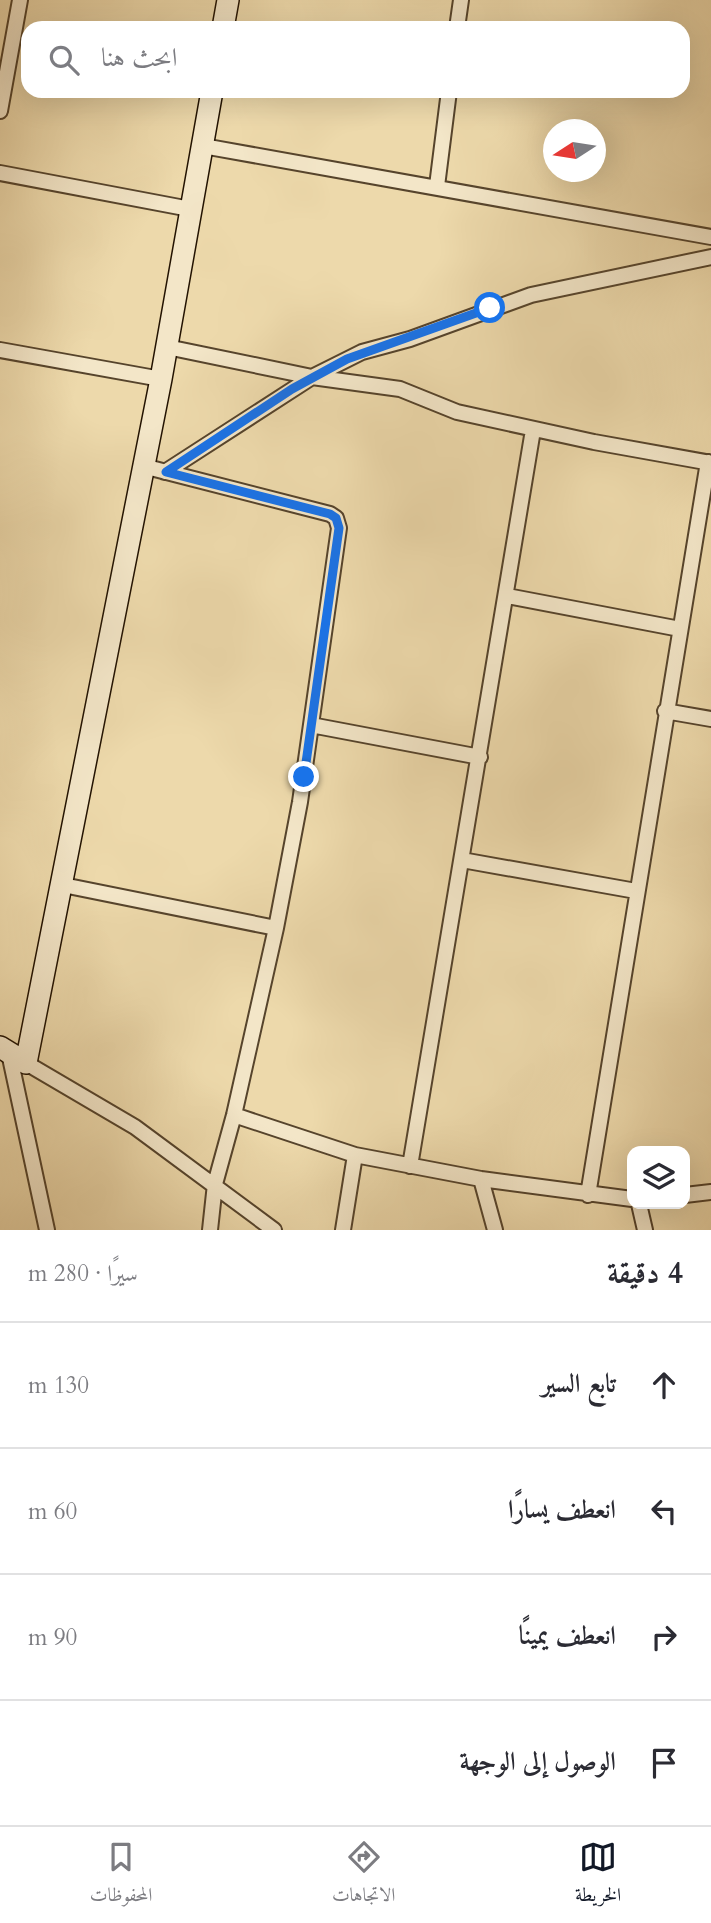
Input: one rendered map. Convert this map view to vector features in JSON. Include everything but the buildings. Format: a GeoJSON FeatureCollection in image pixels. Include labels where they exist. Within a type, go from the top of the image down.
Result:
{"type":"FeatureCollection","features":[{"type":"Feature","properties":{"kind":"street"},"geometry":{"type":"LineString","coordinates":[[0,111],[20,0]]}},
{"type":"Feature","properties":{"kind":"street"},"geometry":{"type":"LineString","coordinates":[[224,21],[228,0]]}},
{"type":"Feature","properties":{"kind":"street"},"geometry":{"type":"LineString","coordinates":[[458,21],[461,0]]}},
{"type":"Feature","properties":{"kind":"street"},"geometry":{"type":"LineString","coordinates":[[47,1230],[11,1055],[63,885],[161,379],[211,98]]}},
{"type":"Feature","properties":{"kind":"street"},"geometry":{"type":"LineString","coordinates":[[437,186],[448,98]]}},
{"type":"Feature","properties":{"kind":"street"},"geometry":{"type":"LineString","coordinates":[[203,146],[711,237]]}},
{"type":"Feature","properties":{"kind":"street"},"geometry":{"type":"LineString","coordinates":[[0,173],[190,209]]}},
{"type":"Feature","properties":{"kind":"street"},"geometry":{"type":"LineString","coordinates":[[166,472],[312,377],[362,352],[410,339],[531,295],[711,257]]}},
{"type":"Feature","properties":{"kind":"street"},"geometry":{"type":"LineString","coordinates":[[167,347],[312,377],[400,389],[457,412],[533,430],[710,463],[665,711],[588,1195]]}},
{"type":"Feature","properties":{"kind":"street"},"geometry":{"type":"LineString","coordinates":[[0,350],[161,379]]}},
{"type":"Feature","properties":{"kind":"street"},"geometry":{"type":"LineString","coordinates":[[410,1166],[533,430]]}},
{"type":"Feature","properties":{"kind":"street"},"geometry":{"type":"LineString","coordinates":[[143,466],[330,514],[336,518],[339,528],[311,725],[276,928],[234,1115],[215,1184],[210,1230]]}},
{"type":"Feature","properties":{"kind":"street"},"geometry":{"type":"LineString","coordinates":[[507,596],[680,629]]}},
{"type":"Feature","properties":{"kind":"street"},"geometry":{"type":"LineString","coordinates":[[665,711],[711,719]]}},
{"type":"Feature","properties":{"kind":"street"},"geometry":{"type":"LineString","coordinates":[[311,725],[480,757]]}},
{"type":"Feature","properties":{"kind":"street"},"geometry":{"type":"LineString","coordinates":[[462,860],[636,891]]}},
{"type":"Feature","properties":{"kind":"street"},"geometry":{"type":"LineString","coordinates":[[63,885],[276,928]]}},
{"type":"Feature","properties":{"kind":"street"},"geometry":{"type":"LineString","coordinates":[[11,1055],[135,1127],[274,1230]]}},
{"type":"Feature","properties":{"kind":"street"},"geometry":{"type":"LineString","coordinates":[[234,1115],[355,1155],[481,1179],[627,1199]]}},
{"type":"Feature","properties":{"kind":"street"},"geometry":{"type":"LineString","coordinates":[[343,1230],[355,1155]]}},
{"type":"Feature","properties":{"kind":"street"},"geometry":{"type":"LineString","coordinates":[[481,1179],[495,1230]]}},
{"type":"Feature","properties":{"kind":"street"},"geometry":{"type":"LineString","coordinates":[[690,1194],[711,1192]]}},
{"type":"Feature","properties":{"kind":"street"},"geometry":{"type":"LineString","coordinates":[[640,1209],[645,1230]]}},
{"type":"Feature","properties":{"kind":"route"},"geometry":{"type":"LineString","coordinates":[[304,777],[338,522],[330,514],[166,472],[292,389],[347,359],[362,352],[410,339],[490,308]]}}]}
